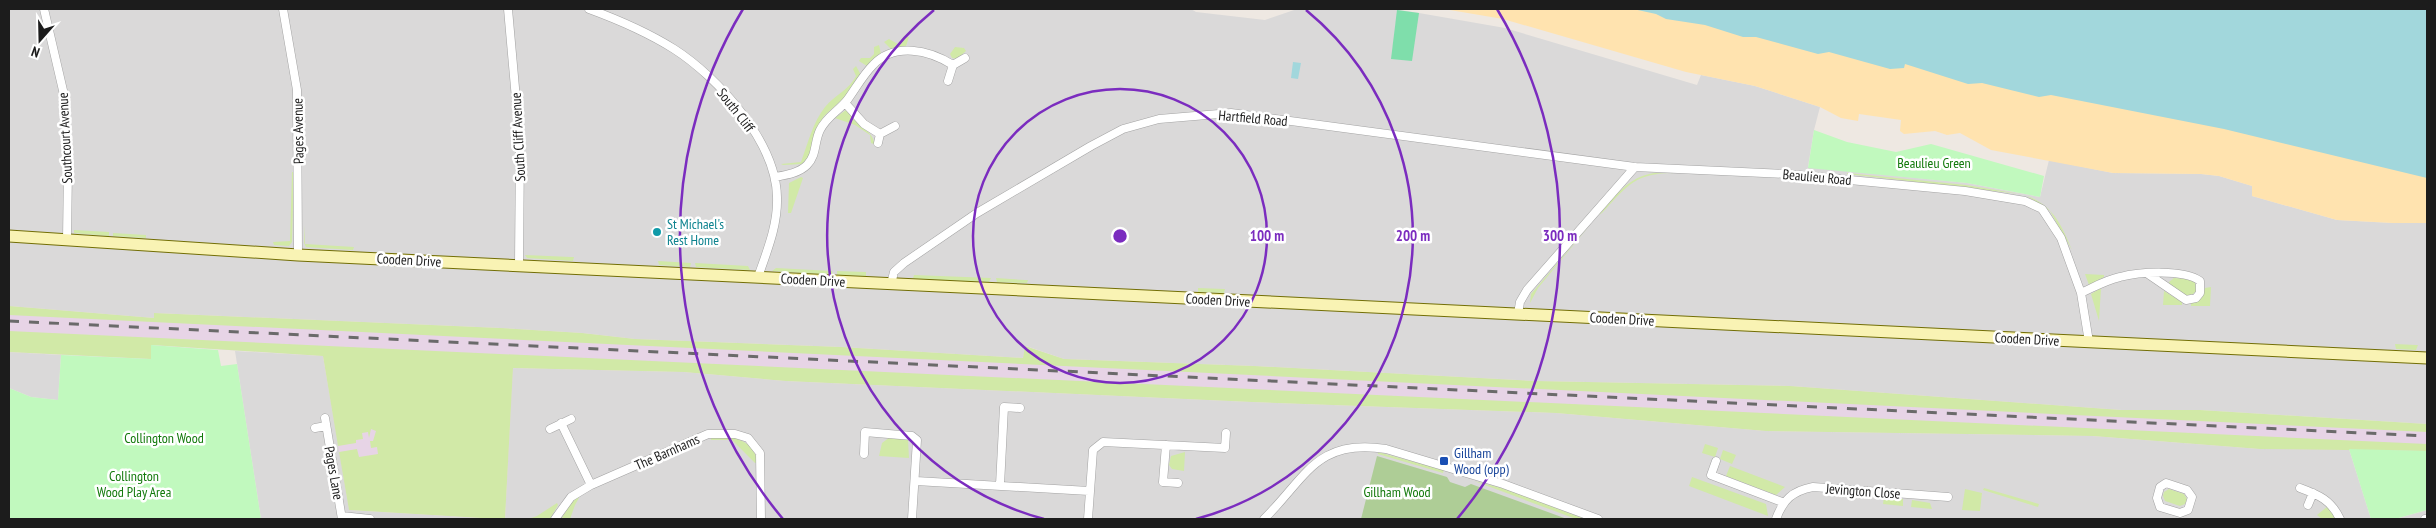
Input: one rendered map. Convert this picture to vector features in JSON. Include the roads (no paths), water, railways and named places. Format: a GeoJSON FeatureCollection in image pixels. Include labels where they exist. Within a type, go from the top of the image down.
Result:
{"type":"FeatureCollection","features":[{"type":"Feature","properties":{"kind":"main road","name":"Cooden Drive"},"geometry":{"type":"LineString","coordinates":[[9,236],[298,255],[2427,358]]}},
{"type":"Feature","properties":{"kind":"street","name":"Southcourt Avenue"},"geometry":{"type":"LineString","coordinates":[[44,9],[65,99],[68,167],[67,240]]}},
{"type":"Feature","properties":{"kind":"street","name":"Pages Avenue"},"geometry":{"type":"LineString","coordinates":[[283,9],[297,90],[298,255]]}},
{"type":"Feature","properties":{"kind":"street","name":"South Cliff Avenue"},"geometry":{"type":"LineString","coordinates":[[508,9],[520,144],[519,265]]}},
{"type":"Feature","properties":{"kind":"street","name":"South Cliff"},"geometry":{"type":"LineString","coordinates":[[589,9],[626,22],[674,48],[713,80],[748,123],[763,147],[775,177],[777,196],[773,232],[758,277]]}},
{"type":"Feature","properties":{"kind":"street"},"geometry":{"type":"LineString","coordinates":[[775,177],[796,172],[805,167],[811,160],[819,132],[829,115],[844,103],[873,65],[882,58],[900,51],[916,50],[936,55],[953,65]]}},
{"type":"Feature","properties":{"kind":"street"},"geometry":{"type":"LineString","coordinates":[[948,81],[953,65],[966,58]]}},
{"type":"Feature","properties":{"kind":"street"},"geometry":{"type":"LineString","coordinates":[[844,103],[864,124],[880,134]]}},
{"type":"Feature","properties":{"kind":"street","name":"Hartfield Road"},"geometry":{"type":"LineString","coordinates":[[891,284],[894,272],[904,263],[976,213],[1091,146],[1123,130],[1159,119],[1231,113],[1635,167]]}},
{"type":"Feature","properties":{"kind":"street"},"geometry":{"type":"LineString","coordinates":[[878,143],[880,134],[894,126]]}},
{"type":"Feature","properties":{"kind":"street"},"geometry":{"type":"LineString","coordinates":[[1518,314],[1520,302],[1527,290],[1575,233],[1635,167]]}},
{"type":"Feature","properties":{"kind":"street","name":"Beaulieu Road"},"geometry":{"type":"LineString","coordinates":[[1635,167],[1816,177],[1965,191],[2025,201],[2042,209],[2054,225],[2073,266],[2081,293],[2090,342]]}},
{"type":"Feature","properties":{"kind":"street"},"geometry":{"type":"LineString","coordinates":[[2081,293],[2120,277],[2148,274],[2193,276],[2200,281],[2200,293],[2196,298],[2186,300],[2148,274]]}},
{"type":"Feature","properties":{"kind":"street"},"geometry":{"type":"LineString","coordinates":[[1000,485],[1004,407],[1020,408]]}},
{"type":"Feature","properties":{"kind":"street"},"geometry":{"type":"LineString","coordinates":[[550,429],[571,418]]}},
{"type":"Feature","properties":{"kind":"street","name":"Pages Lane"},"geometry":{"type":"LineString","coordinates":[[315,428],[325,422],[342,518]]}},
{"type":"Feature","properties":{"kind":"street"},"geometry":{"type":"LineString","coordinates":[[561,423],[592,485]]}},
{"type":"Feature","properties":{"kind":"street"},"geometry":{"type":"LineString","coordinates":[[864,454],[865,432],[912,436],[917,440],[916,480],[912,519]]}},
{"type":"Feature","properties":{"kind":"street"},"geometry":{"type":"LineString","coordinates":[[1088,519],[1093,450],[1103,442],[1225,448],[1226,433]]}},
{"type":"Feature","properties":{"kind":"street","name":"The Barnhams"},"geometry":{"type":"LineString","coordinates":[[555,519],[570,496],[708,434],[735,434],[748,438],[760,453],[761,519]]}},
{"type":"Feature","properties":{"kind":"street"},"geometry":{"type":"LineString","coordinates":[[1166,445],[1163,482],[1178,483]]}},
{"type":"Feature","properties":{"kind":"street"},"geometry":{"type":"LineString","coordinates":[[1264,519],[1309,468],[1321,458],[1336,451],[1370,446],[1444,465],[1503,484],[1598,519]]}},
{"type":"Feature","properties":{"kind":"street"},"geometry":{"type":"LineString","coordinates":[[1716,461],[1711,475],[1782,502],[1776,519]]}},
{"type":"Feature","properties":{"kind":"street"},"geometry":{"type":"LineString","coordinates":[[916,480],[1089,491]]}},
{"type":"Feature","properties":{"kind":"street"},"geometry":{"type":"LineString","coordinates":[[2166,483],[2187,490],[2192,497],[2188,510],[2180,513],[2170,510],[2160,507],[2157,498],[2160,487],[2166,483]]}},
{"type":"Feature","properties":{"kind":"street","name":"Jevington Close"},"geometry":{"type":"LineString","coordinates":[[1782,502],[1793,493],[1813,487],[1948,497]]}},
{"type":"Feature","properties":{"kind":"street"},"geometry":{"type":"LineString","coordinates":[[2300,488],[2327,500],[2333,506],[2340,519]]}},
{"type":"Feature","properties":{"kind":"street"},"geometry":{"type":"LineString","coordinates":[[2308,505],[2313,493]]}},
{"type":"Feature","properties":{"kind":"street"},"geometry":{"type":"LineString","coordinates":[[2167,519],[2170,510]]}},
{"type":"Feature","properties":{"kind":"street"},"geometry":{"type":"LineString","coordinates":[[342,518],[370,519]]}},
{"type":"Feature","properties":{"kind":"water"},"geometry":{"type":"Polygon","coordinates":[[[1633,9],[2427,9],[2427,178],[2224,129],[2051,95],[2039,97],[1982,83],[1968,84],[1905,64],[1904,68],[1890,69],[1829,52],[1818,54],[1756,37],[1743,37],[1705,25],[1666,19],[1656,14],[1633,9]]]}},
{"type":"Feature","properties":{"kind":"water"},"geometry":{"type":"Polygon","coordinates":[[[1293,62],[1301,63],[1298,79],[1291,78],[1293,62]]]}},
{"type":"Feature","properties":{"kind":"railway"},"geometry":{"type":"LineString","coordinates":[[9,321],[2427,436]]}},
{"type":"Feature","properties":{"kind":"place","name":"St Michael's Rest Home"},"geometry":{"type":"Point","coordinates":[657,232]}},
{"type":"Feature","properties":{"kind":"place","name":"Gillham Wood (opp)"},"geometry":{"type":"Point","coordinates":[1444,461]}},
{"type":"Feature","properties":{"kind":"park label","name":"Beaulieu Green"},"geometry":{"type":"Point","coordinates":[1934,163]}},
{"type":"Feature","properties":{"kind":"park label","name":"Collington Wood"},"geometry":{"type":"Point","coordinates":[164,438]}},
{"type":"Feature","properties":{"kind":"park label","name":"Collington Wood Play Area"},"geometry":{"type":"Point","coordinates":[134,484]}},
{"type":"Feature","properties":{"kind":"park label","name":"Gillham Wood"},"geometry":{"type":"Point","coordinates":[1397,492]}}]}
